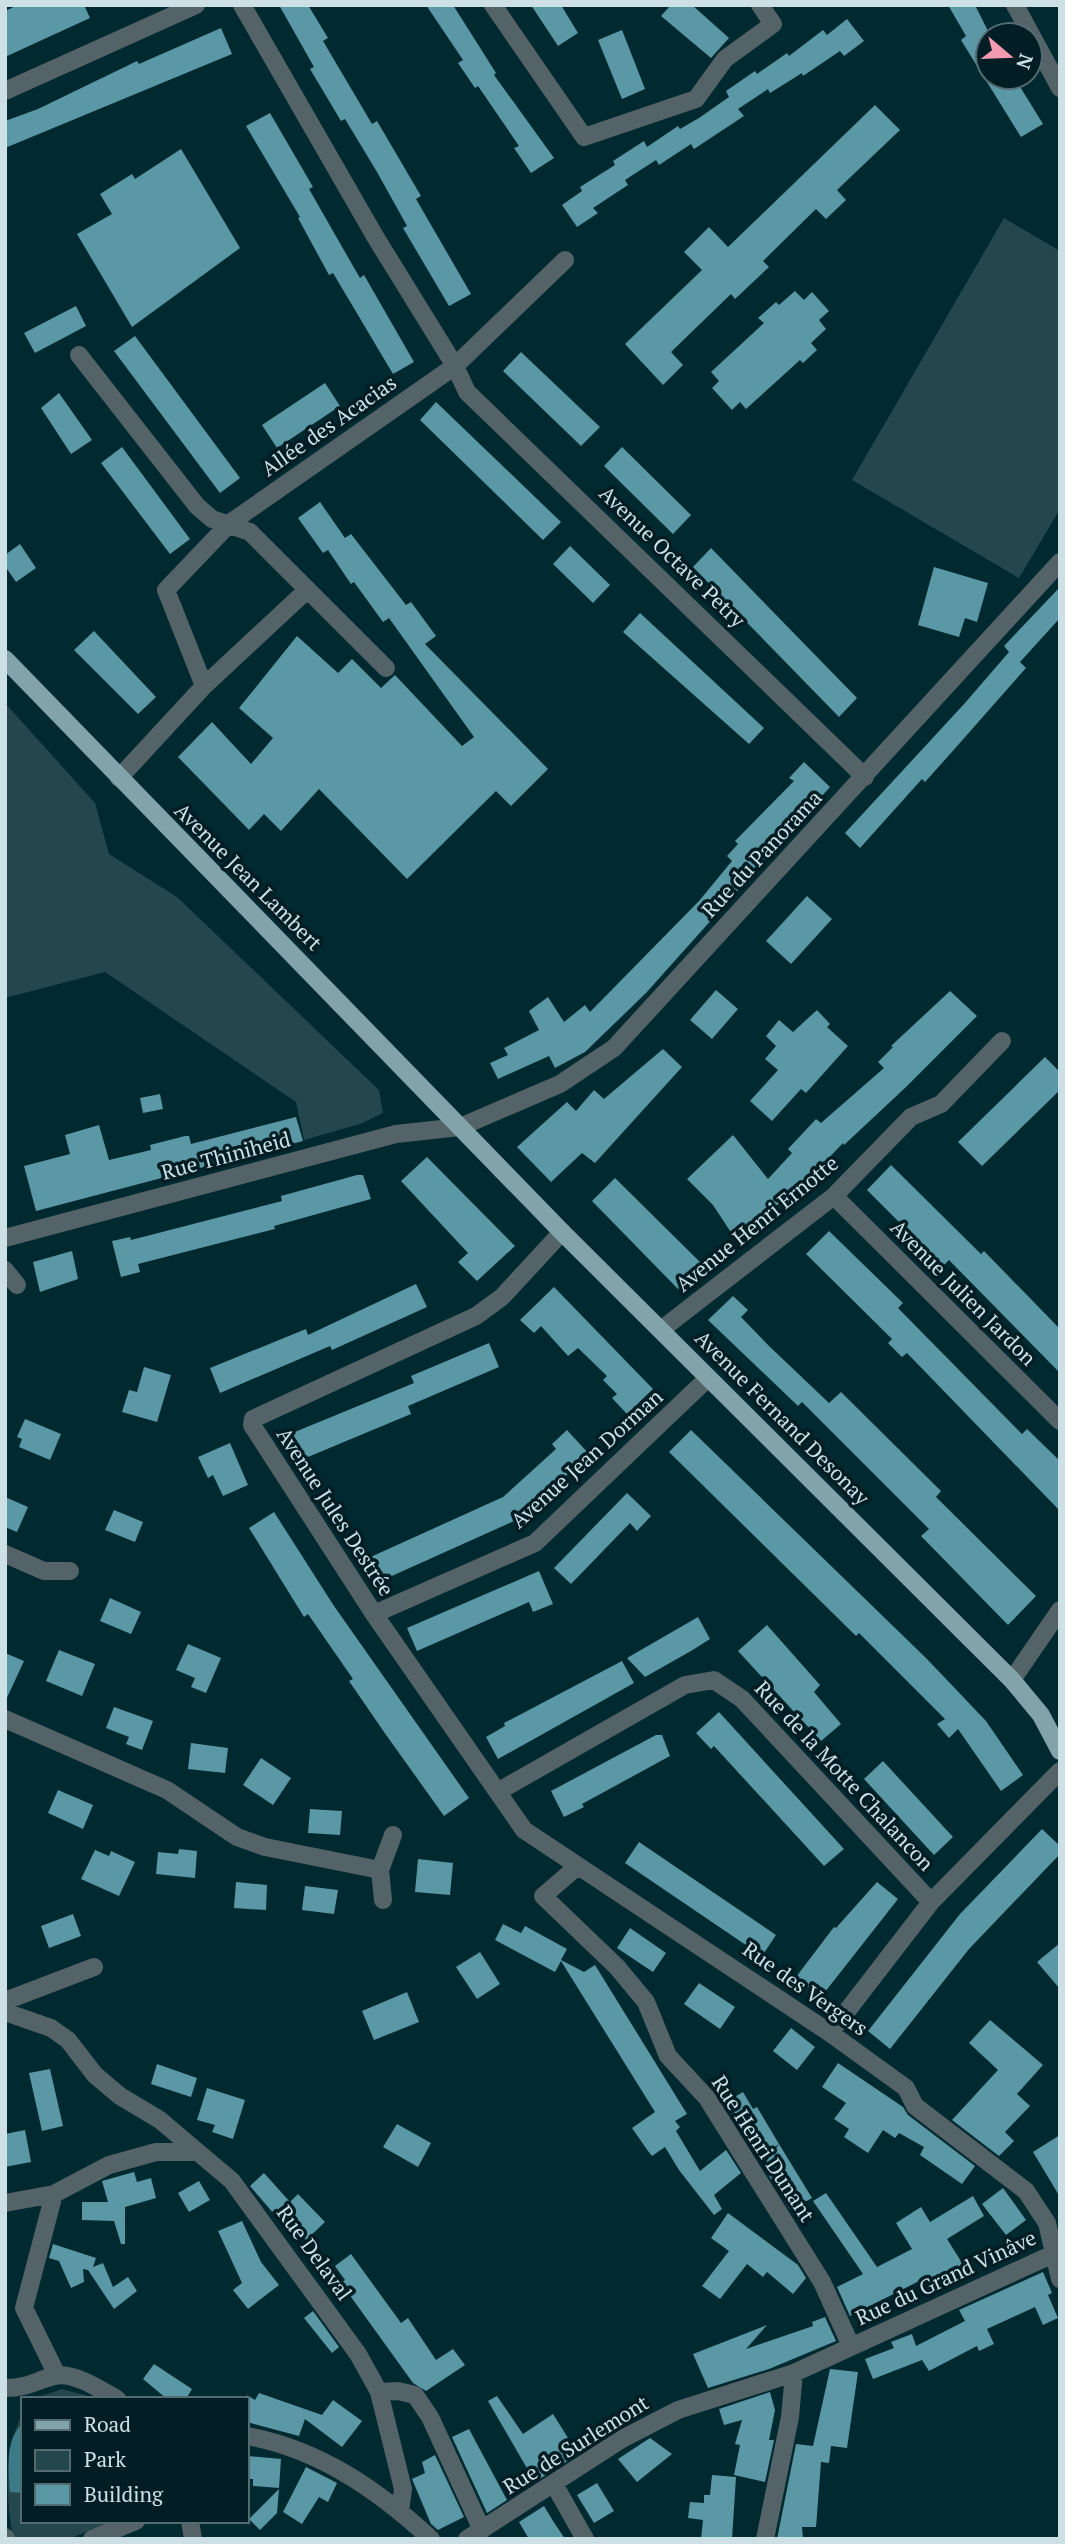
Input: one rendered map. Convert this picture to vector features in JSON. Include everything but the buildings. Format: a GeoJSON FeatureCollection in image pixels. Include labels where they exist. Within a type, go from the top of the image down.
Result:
{"type":"FeatureCollection","features":[{"type":"Feature","properties":{"kind":"main road","name":"Avenue Jean Lambert"},"geometry":{"type":"LineString","coordinates":[[5,659],[460,1127]]}},
{"type":"Feature","properties":{"kind":"main road","name":"Avenue Fernand Desonay"},"geometry":{"type":"LineString","coordinates":[[460,1127],[1012,1680],[1041,1715],[1060,1751]]}},
{"type":"Feature","properties":{"kind":"street"},"geometry":{"type":"LineString","coordinates":[[5,91],[196,5]]}},
{"type":"Feature","properties":{"kind":"street","name":"Avenue Octave Petry"},"geometry":{"type":"LineString","coordinates":[[242,5],[376,238],[455,366],[467,392],[865,777]]}},
{"type":"Feature","properties":{"kind":"street"},"geometry":{"type":"LineString","coordinates":[[493,5],[584,137],[696,99],[725,59],[773,24],[760,5]]}},
{"type":"Feature","properties":{"kind":"street"},"geometry":{"type":"LineString","coordinates":[[1015,5],[1060,88]]}},
{"type":"Feature","properties":{"kind":"street"},"geometry":{"type":"LineString","coordinates":[[455,366],[565,260]]}},
{"type":"Feature","properties":{"kind":"street"},"geometry":{"type":"LineString","coordinates":[[79,355],[197,506],[212,519],[250,532],[386,668]]}},
{"type":"Feature","properties":{"kind":"street","name":"Allée des Acacias"},"geometry":{"type":"LineString","coordinates":[[204,686],[166,590],[230,523],[455,366]]}},
{"type":"Feature","properties":{"kind":"street","name":"Rue du Panorama"},"geometry":{"type":"LineString","coordinates":[[460,1127],[560,1084],[614,1048],[1060,562]]}},
{"type":"Feature","properties":{"kind":"street"},"geometry":{"type":"LineString","coordinates":[[118,778],[204,686],[306,590]]}},
{"type":"Feature","properties":{"kind":"street","name":"Avenue Henri Ernotte"},"geometry":{"type":"LineString","coordinates":[[662,1329],[834,1196],[911,1117],[941,1104],[1002,1041]]}},
{"type":"Feature","properties":{"kind":"street","name":"Rue Thiniheid"},"geometry":{"type":"LineString","coordinates":[[5,1238],[397,1134],[460,1127]]}},
{"type":"Feature","properties":{"kind":"street","name":"Avenue Julien Jardon"},"geometry":{"type":"LineString","coordinates":[[834,1196],[1060,1422]]}},
{"type":"Feature","properties":{"kind":"street","name":"Avenue Jules Destrée"},"geometry":{"type":"LineString","coordinates":[[499,1791],[374,1614],[252,1425],[253,1419],[476,1316],[502,1297],[562,1232]]}},
{"type":"Feature","properties":{"kind":"street"},"geometry":{"type":"LineString","coordinates":[[5,1269],[17,1285]]}},
{"type":"Feature","properties":{"kind":"street","name":"Avenue Jean Dorman"},"geometry":{"type":"LineString","coordinates":[[374,1614],[535,1543],[708,1378]]}},
{"type":"Feature","properties":{"kind":"street"},"geometry":{"type":"LineString","coordinates":[[5,1554],[44,1571],[70,1571]]}},
{"type":"Feature","properties":{"kind":"street"},"geometry":{"type":"LineString","coordinates":[[1012,1680],[1060,1610]]}},
{"type":"Feature","properties":{"kind":"street","name":"Rue de la Motte Chalancon"},"geometry":{"type":"LineString","coordinates":[[499,1791],[685,1685],[714,1680],[742,1699],[931,1902]]}},
{"type":"Feature","properties":{"kind":"street"},"geometry":{"type":"LineString","coordinates":[[5,1719],[167,1790],[237,1837],[265,1847],[380,1870]]}},
{"type":"Feature","properties":{"kind":"street"},"geometry":{"type":"LineString","coordinates":[[830,2033],[931,1902],[1060,1771]]}},
{"type":"Feature","properties":{"kind":"street","name":"Rue des Vergers"},"geometry":{"type":"LineString","coordinates":[[499,1791],[524,1830],[830,2033],[906,2088],[915,2106],[960,2137],[1026,2191],[1047,2222],[1057,2252],[1060,2279]]}},
{"type":"Feature","properties":{"kind":"street"},"geometry":{"type":"LineString","coordinates":[[383,1900],[380,1870],[393,1835]]}},
{"type":"Feature","properties":{"kind":"street","name":"Rue Henri Dunant"},"geometry":{"type":"LineString","coordinates":[[578,1866],[543,1896],[617,1967],[646,2002],[668,2056],[707,2098],[822,2282],[851,2346]]}},
{"type":"Feature","properties":{"kind":"street"},"geometry":{"type":"LineString","coordinates":[[5,2001],[94,1967]]}},
{"type":"Feature","properties":{"kind":"street","name":"Rue Delaval"},"geometry":{"type":"LineString","coordinates":[[5,2012],[33,2020],[60,2034],[103,2082],[160,2120],[232,2181],[358,2354],[379,2392],[403,2489],[400,2511]]}},
{"type":"Feature","properties":{"kind":"street"},"geometry":{"type":"LineString","coordinates":[[5,2203],[54,2194],[109,2165],[156,2152],[198,2152]]}},
{"type":"Feature","properties":{"kind":"street"},"geometry":{"type":"LineString","coordinates":[[54,2194],[24,2308],[57,2375]]}},
{"type":"Feature","properties":{"kind":"street","name":"Rue du Grand Vinâve"},"geometry":{"type":"LineString","coordinates":[[794,2373],[1057,2252]]}},
{"type":"Feature","properties":{"kind":"street"},"geometry":{"type":"LineString","coordinates":[[765,2539],[790,2417],[794,2373]]}},
{"type":"Feature","properties":{"kind":"street","name":"Rue de Surlemont"},"geometry":{"type":"LineString","coordinates":[[475,2534],[622,2439],[678,2410],[794,2373]]}},
{"type":"Feature","properties":{"kind":"street"},"geometry":{"type":"LineString","coordinates":[[5,2388],[26,2388],[57,2375],[89,2383],[114,2397]]}},
{"type":"Feature","properties":{"kind":"street"},"geometry":{"type":"LineString","coordinates":[[379,2392],[398,2391],[415,2395],[430,2417],[475,2534]]}},
{"type":"Feature","properties":{"kind":"street"},"geometry":{"type":"LineString","coordinates":[[248,2436],[267,2440],[323,2461],[367,2485],[431,2539]]}},
{"type":"Feature","properties":{"kind":"street"},"geometry":{"type":"LineString","coordinates":[[554,2484],[585,2539]]}},
{"type":"Feature","properties":{"kind":"street"},"geometry":{"type":"LineString","coordinates":[[92,2539],[131,2523]]}},
{"type":"Feature","properties":{"kind":"green space"},"geometry":{"type":"Polygon","coordinates":[[[1004,218],[1060,251],[1060,509],[1019,578],[852,480],[1004,218]]]}},
{"type":"Feature","properties":{"kind":"green space"},"geometry":{"type":"Polygon","coordinates":[[[5,703],[95,803],[109,854],[177,897],[379,1090],[383,1113],[360,1124],[304,1140],[296,1102],[105,972],[5,998],[5,703]]]}},
{"type":"Feature","properties":{"kind":"green space"},"geometry":{"type":"Polygon","coordinates":[[[62,2389],[92,2397],[39,2397],[62,2389]]]}},
{"type":"Feature","properties":{"kind":"green space"},"geometry":{"type":"Polygon","coordinates":[[[21,2418],[21,2523],[110,2523],[68,2539],[13,2539],[8,2474],[21,2418]]]}},
{"type":"Feature","properties":{"kind":"water"},"geometry":{"type":"Polygon","coordinates":[[[21,2425],[21,2493],[10,2492],[10,2446],[21,2425]]]}}]}
